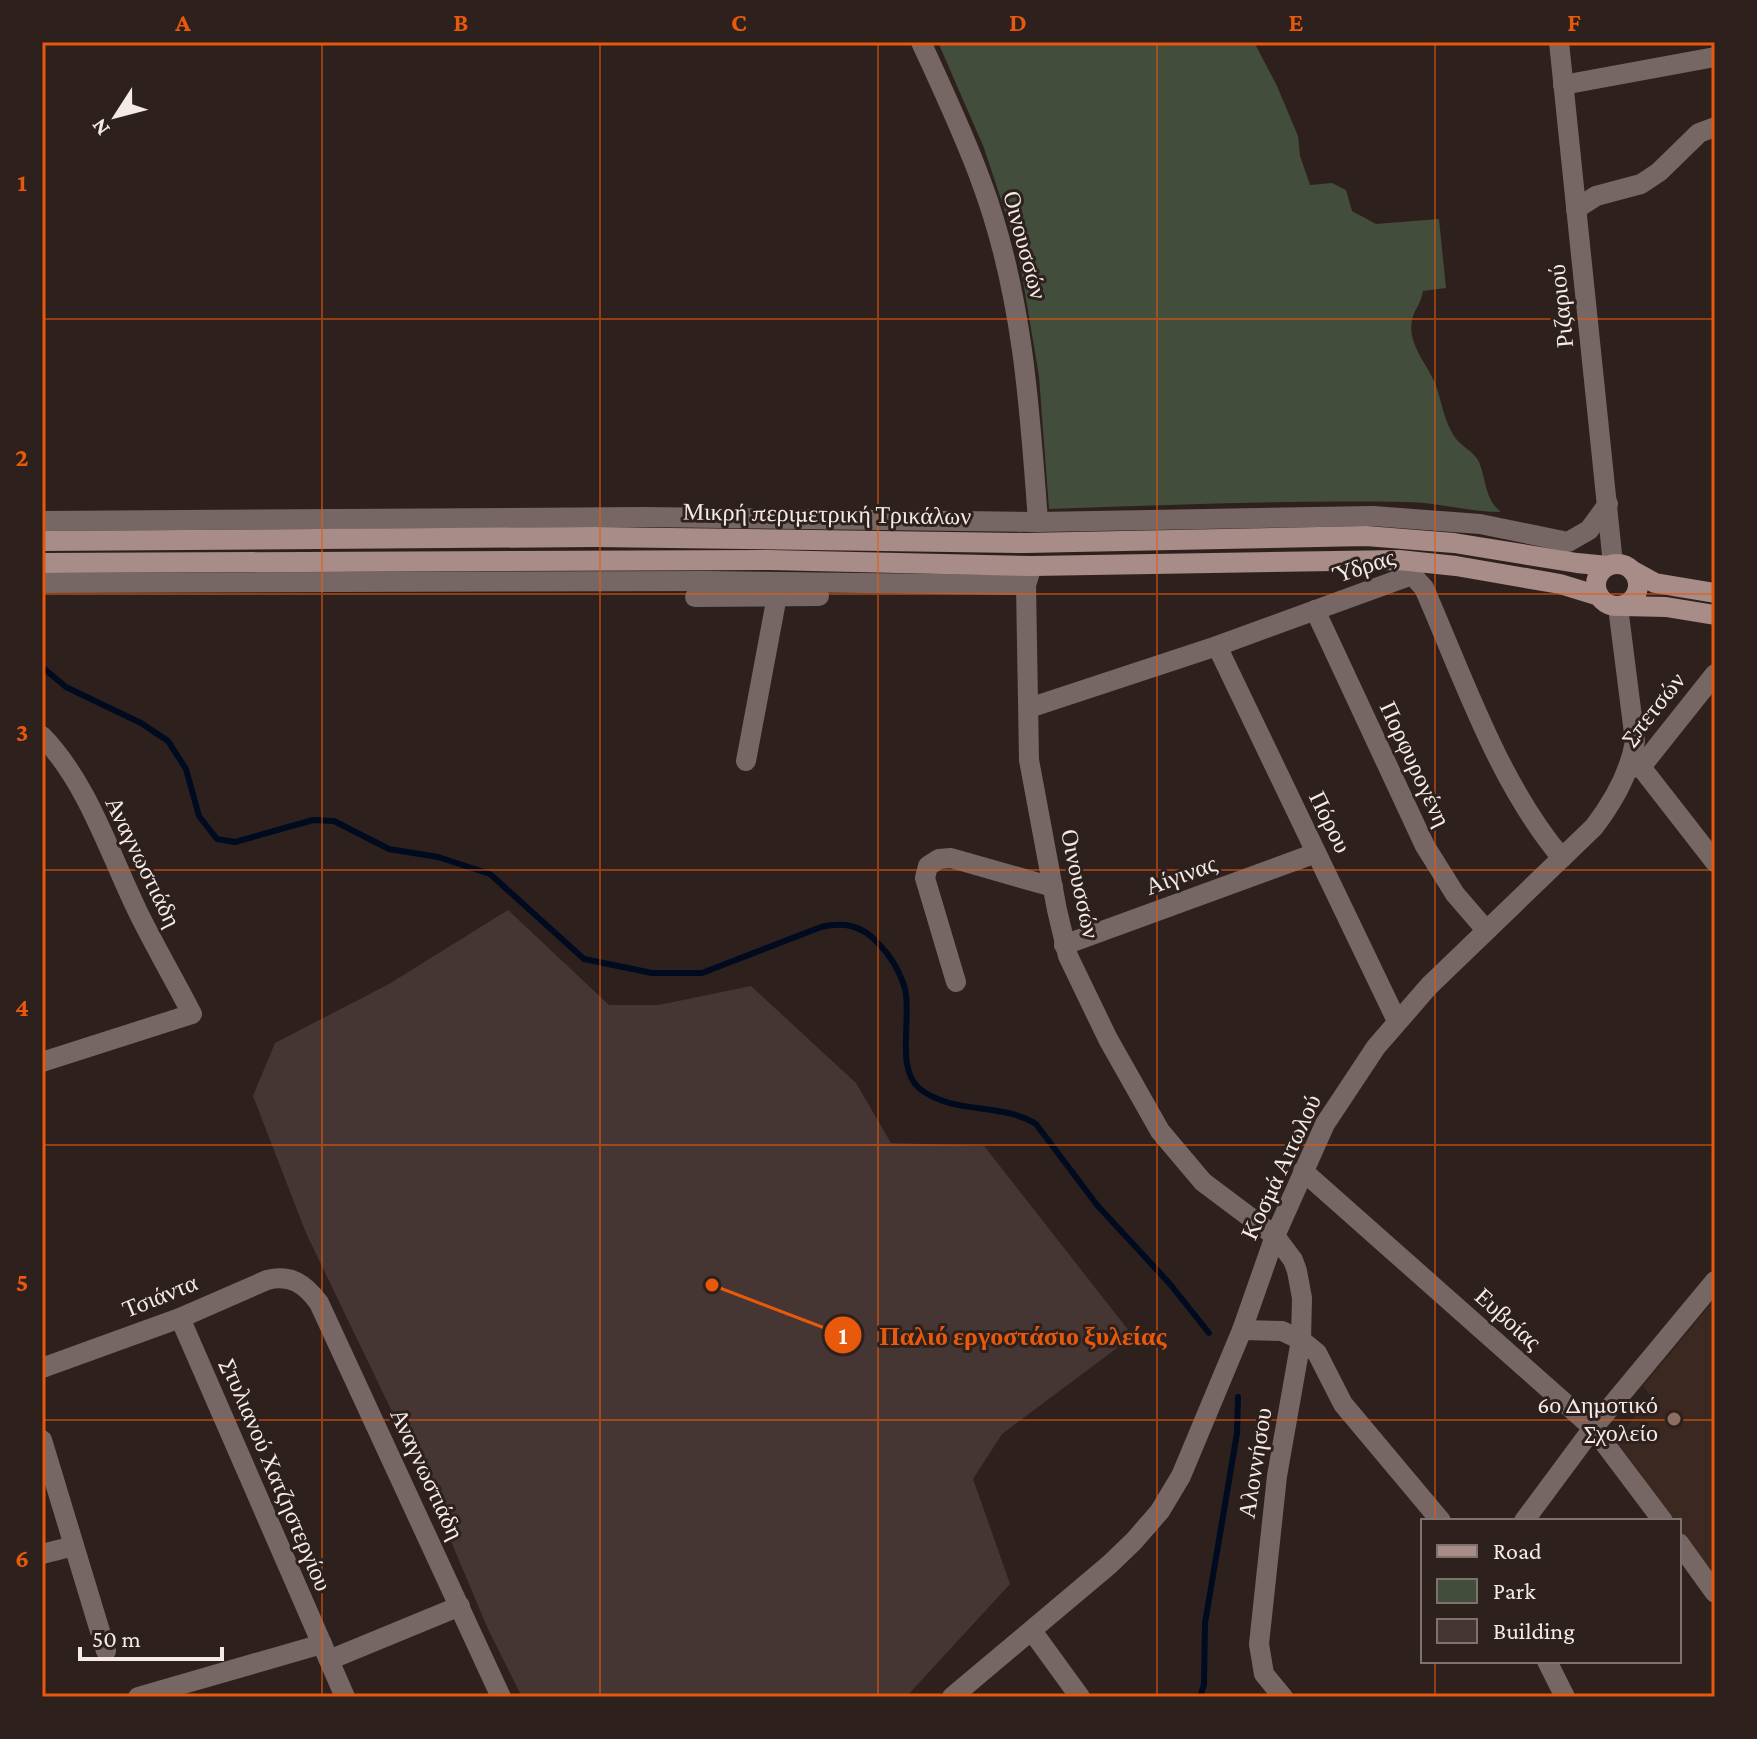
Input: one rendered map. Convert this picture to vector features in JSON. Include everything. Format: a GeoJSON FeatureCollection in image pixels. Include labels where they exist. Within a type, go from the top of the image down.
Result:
{"type":"FeatureCollection","features":[{"type":"Feature","properties":{"kind":"main road","name":"Μικρή περιμετρική Τρικάλων"},"geometry":{"type":"LineString","coordinates":[[42,541],[641,537],[1025,543],[1384,537],[1454,543],[1577,563],[1625,565],[1655,583],[1715,593]]}},
{"type":"Feature","properties":{"kind":"main road","name":"Μικρή περιμετρική Τρικάλων"},"geometry":{"type":"LineString","coordinates":[[42,563],[769,560],[1028,582],[1412,561],[1560,584],[1599,596],[1608,605],[1666,607],[1715,615]]}},
{"type":"Feature","properties":{"kind":"main road"},"geometry":{"type":"LineString","coordinates":[[1599,596],[1596,581],[1599,573],[1610,565]]}},
{"type":"Feature","properties":{"kind":"main road"},"geometry":{"type":"LineString","coordinates":[[1620,606],[1632,601],[1637,594],[1639,585],[1635,572]]}},
{"type":"Feature","properties":{"kind":"street","name":"Οινουσσών"},"geometry":{"type":"LineString","coordinates":[[921,42],[982,183],[1008,275],[1024,362],[1038,522]]}},
{"type":"Feature","properties":{"kind":"street","name":"Ριζαριού"},"geometry":{"type":"LineString","coordinates":[[1559,42],[1608,504],[1610,565]]}},
{"type":"Feature","properties":{"kind":"street"},"geometry":{"type":"LineString","coordinates":[[1563,85],[1715,57]]}},
{"type":"Feature","properties":{"kind":"street"},"geometry":{"type":"LineString","coordinates":[[1576,209],[1596,196],[1641,184],[1659,172],[1699,133],[1715,127]]}},
{"type":"Feature","properties":{"kind":"street"},"geometry":{"type":"LineString","coordinates":[[42,521],[644,517],[1038,522],[1394,517],[1480,524],[1562,542],[1572,541],[1584,534],[1608,504]]}},
{"type":"Feature","properties":{"kind":"street","name":"Ύδρας"},"geometry":{"type":"LineString","coordinates":[[1029,708],[1217,646],[1409,576],[1424,588],[1514,788],[1542,834],[1562,858]]}},
{"type":"Feature","properties":{"kind":"street","name":"Οινουσσών"},"geometry":{"type":"LineString","coordinates":[[1028,582],[1029,760],[1064,945],[1108,1039],[1160,1131],[1203,1182],[1275,1236]]}},
{"type":"Feature","properties":{"kind":"street"},"geometry":{"type":"LineString","coordinates":[[42,583],[1028,582]]}},
{"type":"Feature","properties":{"kind":"street"},"geometry":{"type":"LineString","coordinates":[[695,597],[777,596],[1028,582]]}},
{"type":"Feature","properties":{"kind":"street"},"geometry":{"type":"LineString","coordinates":[[746,761],[777,596]]}},
{"type":"Feature","properties":{"kind":"street","name":"Κοσμά Αιτωλού"},"geometry":{"type":"LineString","coordinates":[[952,1697],[1134,1541],[1160,1511],[1181,1476],[1242,1330],[1275,1236],[1332,1112],[1397,1021],[1562,858],[1605,812],[1634,768],[1635,741],[1620,606]]}},
{"type":"Feature","properties":{"kind":"street","name":"Πορφυρογένη"},"geometry":{"type":"LineString","coordinates":[[1315,610],[1425,846],[1449,886],[1486,930]]}},
{"type":"Feature","properties":{"kind":"street","name":"Πόρου"},"geometry":{"type":"LineString","coordinates":[[1217,646],[1397,1021]]}},
{"type":"Feature","properties":{"kind":"street","name":"Σπετσών"},"geometry":{"type":"LineString","coordinates":[[1634,768],[1715,674]]}},
{"type":"Feature","properties":{"kind":"street","name":"Αναγνωστιάδη"},"geometry":{"type":"LineString","coordinates":[[42,736],[53,747],[80,791],[136,909],[192,1014],[42,1062]]}},
{"type":"Feature","properties":{"kind":"street"},"geometry":{"type":"LineString","coordinates":[[1634,768],[1715,862]]}},
{"type":"Feature","properties":{"kind":"street","name":"Αίγινας"},"geometry":{"type":"LineString","coordinates":[[1064,945],[1316,853]]}},
{"type":"Feature","properties":{"kind":"street"},"geometry":{"type":"LineString","coordinates":[[956,982],[925,878],[933,861],[951,858],[1053,887]]}},
{"type":"Feature","properties":{"kind":"street","name":"Ευβοίας"},"geometry":{"type":"LineString","coordinates":[[1303,1171],[1593,1428],[1661,1519]]}},
{"type":"Feature","properties":{"kind":"street","name":"Αλοννήσου"},"geometry":{"type":"LineString","coordinates":[[1275,1236],[1293,1260],[1302,1298],[1301,1340],[1277,1476],[1259,1644],[1264,1674],[1283,1697]]}},
{"type":"Feature","properties":{"kind":"street","name":"Τσιάντα"},"geometry":{"type":"LineString","coordinates":[[42,1368],[180,1318],[267,1280],[282,1277],[297,1281]]}},
{"type":"Feature","properties":{"kind":"street","name":"Αναγνωστιάδη"},"geometry":{"type":"LineString","coordinates":[[297,1281],[319,1303],[501,1697]]}},
{"type":"Feature","properties":{"kind":"street"},"geometry":{"type":"LineString","coordinates":[[1525,1519],[1593,1428],[1715,1281]]}},
{"type":"Feature","properties":{"kind":"street","name":"Στυλιανού Χατζηστεργίου"},"geometry":{"type":"LineString","coordinates":[[180,1318],[345,1697]]}},
{"type":"Feature","properties":{"kind":"street"},"geometry":{"type":"LineString","coordinates":[[1242,1330],[1282,1331],[1301,1340],[1317,1353],[1343,1404],[1439,1519]]}},
{"type":"Feature","properties":{"kind":"street"},"geometry":{"type":"LineString","coordinates":[[42,1440],[106,1651]]}},
{"type":"Feature","properties":{"kind":"street"},"geometry":{"type":"LineString","coordinates":[[42,1554],[74,1546]]}},
{"type":"Feature","properties":{"kind":"street"},"geometry":{"type":"LineString","coordinates":[[1681,1546],[1715,1593]]}},
{"type":"Feature","properties":{"kind":"street"},"geometry":{"type":"LineString","coordinates":[[138,1697],[325,1652],[460,1606]]}},
{"type":"Feature","properties":{"kind":"street"},"geometry":{"type":"LineString","coordinates":[[1032,1631],[1080,1697]]}},
{"type":"Feature","properties":{"kind":"street"},"geometry":{"type":"LineString","coordinates":[[1548,1663],[1565,1697]]}},
{"type":"Feature","properties":{"kind":"shaded area","name":"6ο Δημοτικό Σχολείο"},"geometry":{"type":"Polygon","coordinates":[[[1715,1299],[1715,1577],[1681,1530],[1681,1519],[1673,1519],[1616,1440],[1651,1397],[1643,1386],[1715,1299]]]}},
{"type":"Feature","properties":{"kind":"green space"},"geometry":{"type":"Polygon","coordinates":[[[938,42],[1254,42],[1298,136],[1300,156],[1310,185],[1332,183],[1346,190],[1352,211],[1376,224],[1439,219],[1446,288],[1423,291],[1412,320],[1412,337],[1435,383],[1450,430],[1477,458],[1489,495],[1501,512],[1416,502],[1226,503],[1049,509],[1039,376],[1018,251],[984,148],[938,42]]]}},
{"type":"Feature","properties":{"kind":"building"},"geometry":{"type":"Polygon","coordinates":[[[508,910],[609,1005],[659,1005],[751,986],[856,1083],[891,1143],[984,1146],[1133,1336],[1002,1434],[973,1479],[1010,1584],[906,1697],[522,1697],[488,1629],[426,1482],[306,1233],[253,1096],[275,1043],[389,984],[508,910]]]}},
{"type":"Feature","properties":{"kind":"waterway"},"geometry":{"type":"LineString","coordinates":[[42,667],[66,687],[141,723],[168,741],[186,769],[199,816],[217,839],[235,842],[313,820],[334,821],[389,849],[438,857],[490,874],[584,959],[652,973],[702,973],[821,927],[845,925],[858,928],[886,952],[903,982],[907,1001],[906,1056],[912,1080],[933,1097],[962,1106],[1008,1113],[1036,1124],[1097,1205],[1170,1284],[1209,1333]]}},
{"type":"Feature","properties":{"kind":"waterway"},"geometry":{"type":"LineString","coordinates":[[1200,1697],[1204,1685],[1205,1623],[1237,1433],[1238,1397]]}},
{"type":"Feature","properties":{"kind":"place","name":"Παλιό εργοστάσιο ξυλείας"},"geometry":{"type":"Point","coordinates":[712,1285]}},
{"type":"Feature","properties":{"kind":"place","name":"6ο Δημοτικό Σχολείο"},"geometry":{"type":"Point","coordinates":[1674,1419]}}]}
